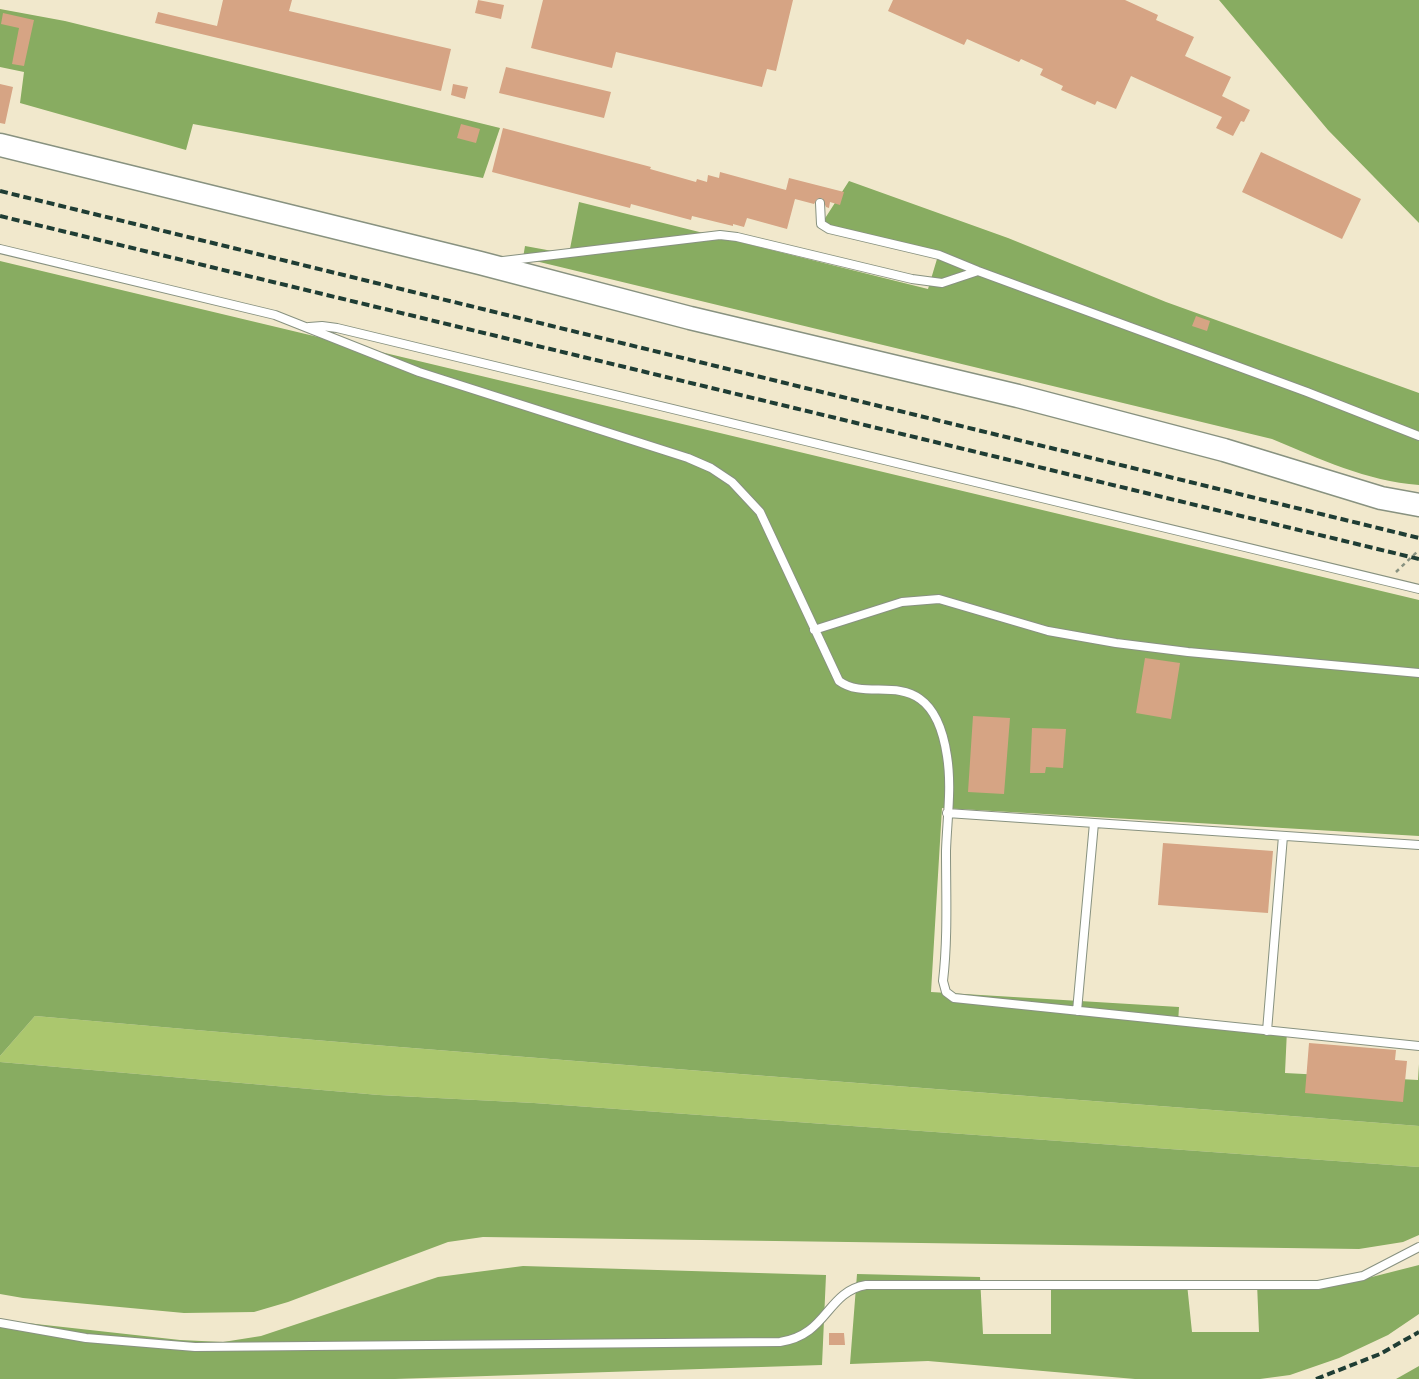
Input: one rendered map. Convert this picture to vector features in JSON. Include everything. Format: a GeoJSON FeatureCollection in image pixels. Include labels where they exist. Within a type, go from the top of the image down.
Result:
{"type":"FeatureCollection","features":[{"type":"Feature","properties":{"kind":"street"},"geometry":{"type":"LineString","coordinates":[[0,145],[480,263],[690,318],[1102,417],[1224,450],[1381,498],[1419,505]]}},
{"type":"Feature","properties":{"kind":"lane"},"geometry":{"type":"LineString","coordinates":[[820,204],[821,224],[829,229],[938,255],[1307,392],[1419,436]]}},
{"type":"Feature","properties":{"kind":"lane"},"geometry":{"type":"LineString","coordinates":[[480,263],[720,235],[737,237],[919,280],[942,283],[978,271]]}},
{"type":"Feature","properties":{"kind":"lane"},"geometry":{"type":"LineString","coordinates":[[0,249],[275,315],[406,368],[688,458],[718,472],[738,487],[760,512],[839,681],[854,688],[902,690],[918,698],[931,710],[941,732],[947,756],[943,981],[946,992],[959,1000],[1419,1046]]}},
{"type":"Feature","properties":{"kind":"lane"},"geometry":{"type":"LineString","coordinates":[[309,328],[322,326],[337,328],[1419,589]]}},
{"type":"Feature","properties":{"kind":"lane"},"geometry":{"type":"LineString","coordinates":[[814,630],[902,602],[939,599],[1048,631],[1124,644],[1188,652],[1419,673]]}},
{"type":"Feature","properties":{"kind":"lane"},"geometry":{"type":"LineString","coordinates":[[947,814],[1419,845]]}},
{"type":"Feature","properties":{"kind":"lane"},"geometry":{"type":"LineString","coordinates":[[1077,1011],[1094,823]]}},
{"type":"Feature","properties":{"kind":"lane"},"geometry":{"type":"LineString","coordinates":[[1267,1031],[1283,836]]}},
{"type":"Feature","properties":{"kind":"lane"},"geometry":{"type":"LineString","coordinates":[[0,1323],[104,1340],[204,1347],[780,1342],[809,1332],[842,1296],[853,1289],[866,1285],[1318,1285],[1363,1276],[1419,1247]]}},
{"type":"Feature","properties":{"kind":"path"},"geometry":{"type":"LineString","coordinates":[[1386,581],[1419,550]]}},
{"type":"Feature","properties":{"kind":"green space"},"geometry":{"type":"Polygon","coordinates":[[[1219,0],[1419,0],[1419,223],[1328,130],[1219,0]]]}},
{"type":"Feature","properties":{"kind":"green space"},"geometry":{"type":"Polygon","coordinates":[[[0,9],[65,21],[500,128],[483,178],[193,124],[186,150],[20,103],[24,72],[0,67],[0,9]]]}},
{"type":"Feature","properties":{"kind":"green space"},"geometry":{"type":"Polygon","coordinates":[[[849,181],[1008,238],[1166,302],[1419,393],[1419,485],[1399,483],[1362,474],[1272,439],[523,258],[525,246],[569,254],[579,202],[928,289],[937,259],[822,223],[849,181]]]}},
{"type":"Feature","properties":{"kind":"green space"},"geometry":{"type":"Polygon","coordinates":[[[0,261],[1419,600],[1419,836],[942,808],[931,992],[1179,1007],[1178,1023],[1287,1030],[1285,1073],[1418,1080],[1419,1064],[1419,1126],[554,1059],[35,1016],[0,1056],[0,261]]]}},
{"type":"Feature","properties":{"kind":"green space"},"geometry":{"type":"Polygon","coordinates":[[[35,1016],[554,1059],[1419,1126],[1419,1167],[534,1103],[379,1095],[0,1062],[0,1056],[35,1016]]]}},
{"type":"Feature","properties":{"kind":"green space"},"geometry":{"type":"Polygon","coordinates":[[[0,1062],[379,1095],[534,1103],[1419,1167],[1419,1235],[1403,1242],[1359,1249],[483,1237],[448,1242],[288,1302],[254,1312],[184,1313],[23,1298],[0,1294],[0,1062]]]}},
{"type":"Feature","properties":{"kind":"green space"},"geometry":{"type":"Polygon","coordinates":[[[1419,1265],[1419,1314],[1388,1335],[1339,1358],[1290,1375],[1260,1379],[1135,1379],[928,1361],[850,1364],[857,1274],[980,1277],[983,1334],[1051,1334],[1051,1281],[1187,1284],[1192,1332],[1259,1332],[1257,1283],[1360,1280],[1419,1265]]]}},
{"type":"Feature","properties":{"kind":"green space"},"geometry":{"type":"Polygon","coordinates":[[[523,1266],[826,1275],[822,1365],[395,1379],[0,1379],[0,1320],[180,1340],[223,1342],[261,1336],[438,1277],[523,1266]]]}},
{"type":"Feature","properties":{"kind":"green space"},"geometry":{"type":"Polygon","coordinates":[[[1419,1366],[1419,1379],[1396,1379],[1419,1366]]]}},
{"type":"Feature","properties":{"kind":"building"},"geometry":{"type":"Polygon","coordinates":[[[223,0],[292,0],[289,11],[451,49],[441,91],[155,23],[158,12],[217,26],[223,0]]]}},
{"type":"Feature","properties":{"kind":"building"},"geometry":{"type":"Polygon","coordinates":[[[478,0],[504,5],[501,19],[475,13],[478,0]]]}},
{"type":"Feature","properties":{"kind":"building"},"geometry":{"type":"Polygon","coordinates":[[[543,0],[793,0],[776,71],[767,69],[762,87],[616,52],[612,68],[531,48],[543,0]]]}},
{"type":"Feature","properties":{"kind":"building"},"geometry":{"type":"Polygon","coordinates":[[[893,0],[1125,0],[1158,15],[1156,20],[1194,37],[1185,56],[1231,77],[1222,96],[1250,110],[1244,122],[1241,121],[1233,136],[1216,128],[1222,117],[1131,76],[1116,109],[1097,101],[1095,105],[1061,90],[1063,86],[1040,75],[1043,69],[1021,59],[1019,62],[967,39],[964,45],[888,11],[893,0]]]}},
{"type":"Feature","properties":{"kind":"building"},"geometry":{"type":"Polygon","coordinates":[[[3,13],[34,20],[24,66],[12,64],[19,28],[1,24],[3,13]]]}},
{"type":"Feature","properties":{"kind":"building"},"geometry":{"type":"Polygon","coordinates":[[[506,67],[611,92],[604,118],[499,93],[506,67]]]}},
{"type":"Feature","properties":{"kind":"building"},"geometry":{"type":"Polygon","coordinates":[[[0,84],[13,87],[5,124],[0,123],[0,84]]]}},
{"type":"Feature","properties":{"kind":"building"},"geometry":{"type":"Polygon","coordinates":[[[453,84],[468,87],[465,99],[451,95],[453,84]]]}},
{"type":"Feature","properties":{"kind":"building"},"geometry":{"type":"Polygon","coordinates":[[[461,124],[480,129],[476,143],[457,138],[461,124]]]}},
{"type":"Feature","properties":{"kind":"building"},"geometry":{"type":"Polygon","coordinates":[[[503,128],[651,167],[650,169],[696,182],[697,179],[707,182],[708,175],[719,178],[720,172],[786,190],[789,178],[844,192],[840,205],[830,202],[829,208],[826,207],[822,198],[817,199],[814,204],[795,199],[787,229],[747,218],[744,227],[692,216],[691,220],[631,204],[630,208],[492,172],[503,128]]]}},
{"type":"Feature","properties":{"kind":"building"},"geometry":{"type":"Polygon","coordinates":[[[1261,152],[1361,199],[1342,239],[1242,192],[1261,152]]]}},
{"type":"Feature","properties":{"kind":"building"},"geometry":{"type":"Polygon","coordinates":[[[1196,316],[1210,321],[1207,331],[1192,326],[1196,316]]]}},
{"type":"Feature","properties":{"kind":"building"},"geometry":{"type":"Polygon","coordinates":[[[1145,658],[1180,663],[1171,719],[1136,713],[1145,658]]]}},
{"type":"Feature","properties":{"kind":"building"},"geometry":{"type":"Polygon","coordinates":[[[973,716],[1010,718],[1004,794],[968,792],[973,716]]]}},
{"type":"Feature","properties":{"kind":"building"},"geometry":{"type":"Polygon","coordinates":[[[1032,728],[1066,729],[1063,768],[1046,767],[1045,773],[1030,773],[1032,728]]]}},
{"type":"Feature","properties":{"kind":"building"},"geometry":{"type":"Polygon","coordinates":[[[1163,843],[1273,851],[1268,913],[1158,905],[1163,843]]]}},
{"type":"Feature","properties":{"kind":"building"},"geometry":{"type":"Polygon","coordinates":[[[1309,1043],[1396,1050],[1395,1060],[1407,1061],[1403,1102],[1305,1093],[1309,1043]]]}},
{"type":"Feature","properties":{"kind":"building"},"geometry":{"type":"Polygon","coordinates":[[[829,1333],[844,1333],[845,1345],[829,1345],[829,1333]]]}},
{"type":"Feature","properties":{"kind":"railway"},"geometry":{"type":"LineString","coordinates":[[0,191],[1419,538]]}},
{"type":"Feature","properties":{"kind":"railway"},"geometry":{"type":"LineString","coordinates":[[0,216],[1419,559]]}},
{"type":"Feature","properties":{"kind":"railway"},"geometry":{"type":"LineString","coordinates":[[1316,1379],[1380,1354],[1419,1332]]}}]}
